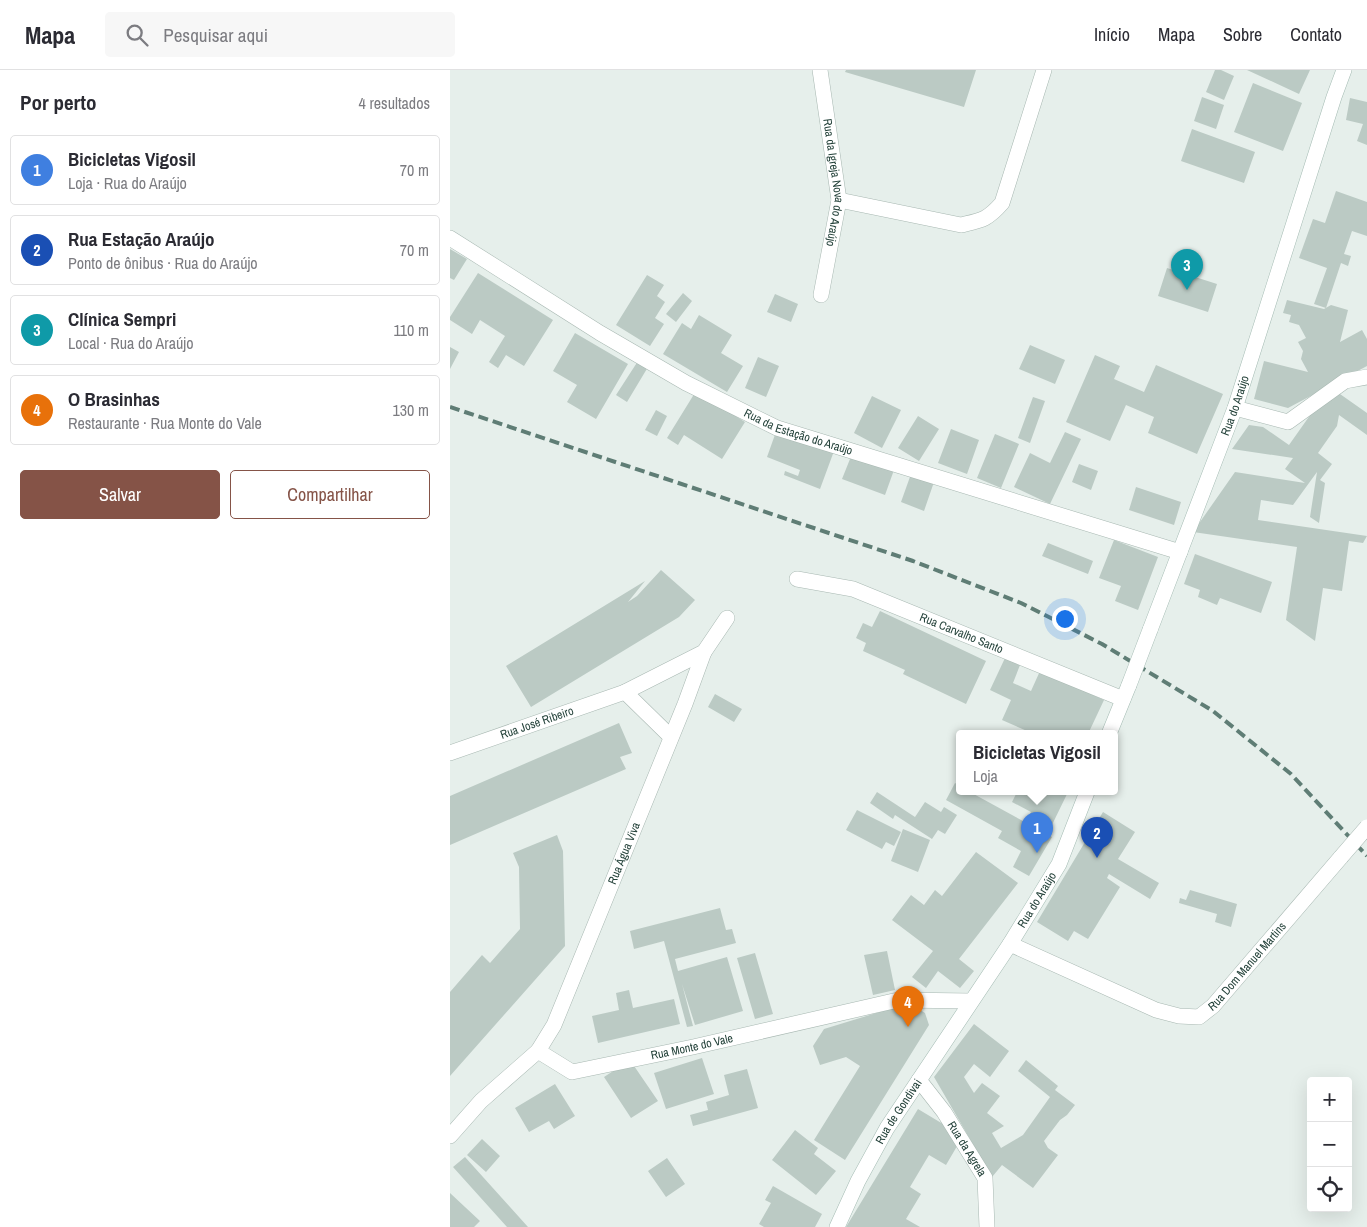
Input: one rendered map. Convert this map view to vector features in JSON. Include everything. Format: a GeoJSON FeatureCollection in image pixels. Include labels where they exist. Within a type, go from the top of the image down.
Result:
{"type":"FeatureCollection","features":[{"type":"Feature","properties":{"kind":"street","name":"Rua da Igreja Nova do Araújo"},"geometry":{"type":"LineString","coordinates":[[820,70],[840,200],[821,295]]}},
{"type":"Feature","properties":{"kind":"street"},"geometry":{"type":"LineString","coordinates":[[840,200],[961,224],[978,221],[991,215],[1002,203],[1044,70]]}},
{"type":"Feature","properties":{"kind":"street","name":"Rua do Araújo"},"geometry":{"type":"LineString","coordinates":[[1111,730],[1235,408],[1344,70]]}},
{"type":"Feature","properties":{"kind":"street","name":"Rua da Estação do Araújo"},"geometry":{"type":"LineString","coordinates":[[450,238],[600,333],[678,378],[777,428],[1180,552]]}},
{"type":"Feature","properties":{"kind":"street"},"geometry":{"type":"LineString","coordinates":[[1235,408],[1288,422],[1345,381],[1367,377]]}},
{"type":"Feature","properties":{"kind":"street","name":"Rua Carvalho Santo"},"geometry":{"type":"LineString","coordinates":[[797,579],[853,589],[1123,700]]}},
{"type":"Feature","properties":{"kind":"street","name":"Rua José Ribeiro"},"geometry":{"type":"LineString","coordinates":[[450,753],[625,692],[704,652],[727,618]]}},
{"type":"Feature","properties":{"kind":"street","name":"Rua Água Viva"},"geometry":{"type":"LineString","coordinates":[[538,1052],[554,1025],[704,652]]}},
{"type":"Feature","properties":{"kind":"street"},"geometry":{"type":"LineString","coordinates":[[625,692],[671,737]]}},
{"type":"Feature","properties":{"kind":"street","name":"Rua do Araújo"},"geometry":{"type":"LineString","coordinates":[[971,1001],[1010,944],[1058,864],[1086,795]]}},
{"type":"Feature","properties":{"kind":"street","name":"Rua Dom Manuel Martins"},"geometry":{"type":"LineString","coordinates":[[1010,944],[1156,1010],[1178,1016],[1199,1017],[1213,1006],[1367,827]]}},
{"type":"Feature","properties":{"kind":"street","name":"Rua Monte do Vale"},"geometry":{"type":"LineString","coordinates":[[538,1052],[572,1072],[898,1000],[971,1001]]}},
{"type":"Feature","properties":{"kind":"street","name":"Rua de Gondivai"},"geometry":{"type":"LineString","coordinates":[[837,1227],[858,1181],[886,1128],[971,1001]]}},
{"type":"Feature","properties":{"kind":"street"},"geometry":{"type":"LineString","coordinates":[[450,1136],[481,1101],[538,1052]]}},
{"type":"Feature","properties":{"kind":"street","name":"Rua da Agrela"},"geometry":{"type":"LineString","coordinates":[[919,1080],[944,1112],[984,1178],[988,1227]]}},
{"type":"Feature","properties":{"kind":"building"},"geometry":{"type":"Polygon","coordinates":[[[846,70],[976,70],[964,107],[845,72],[846,70]]]}},
{"type":"Feature","properties":{"kind":"building"},"geometry":{"type":"Polygon","coordinates":[[[1215,70],[1221,70],[1234,76],[1224,100],[1206,92],[1215,70]]]}},
{"type":"Feature","properties":{"kind":"building"},"geometry":{"type":"Polygon","coordinates":[[[1247,70],[1310,70],[1299,94],[1247,70]]]}},
{"type":"Feature","properties":{"kind":"building"},"geometry":{"type":"Polygon","coordinates":[[[1253,83],[1302,103],[1283,151],[1234,132],[1253,83]]]}},
{"type":"Feature","properties":{"kind":"building"},"geometry":{"type":"Polygon","coordinates":[[[1202,97],[1224,105],[1216,129],[1194,121],[1202,97]]]}},
{"type":"Feature","properties":{"kind":"building"},"geometry":{"type":"Polygon","coordinates":[[[1350,98],[1367,102],[1367,145],[1357,141],[1363,124],[1346,120],[1350,98]]]}},
{"type":"Feature","properties":{"kind":"building"},"geometry":{"type":"Polygon","coordinates":[[[1192,129],[1255,152],[1244,183],[1181,161],[1192,129]]]}},
{"type":"Feature","properties":{"kind":"building"},"geometry":{"type":"Polygon","coordinates":[[[1336,191],[1367,202],[1367,236],[1352,231],[1344,254],[1351,256],[1348,266],[1341,263],[1326,308],[1314,304],[1327,268],[1299,258],[1313,219],[1325,223],[1336,191]]]}},
{"type":"Feature","properties":{"kind":"building"},"geometry":{"type":"Polygon","coordinates":[[[450,249],[467,259],[454,280],[450,278],[450,249]]]}},
{"type":"Feature","properties":{"kind":"building"},"geometry":{"type":"Polygon","coordinates":[[[1167,268],[1217,284],[1208,312],[1158,296],[1167,268]]]}},
{"type":"Feature","properties":{"kind":"building"},"geometry":{"type":"Polygon","coordinates":[[[478,273],[553,320],[524,366],[506,355],[498,368],[489,362],[505,336],[480,320],[472,334],[450,320],[450,317],[478,273]]]}},
{"type":"Feature","properties":{"kind":"building"},"geometry":{"type":"Polygon","coordinates":[[[647,275],[664,285],[657,296],[665,302],[655,318],[664,324],[650,346],[616,325],[647,275]]]}},
{"type":"Feature","properties":{"kind":"building"},"geometry":{"type":"Polygon","coordinates":[[[683,293],[692,301],[676,322],[666,314],[683,293]]]}},
{"type":"Feature","properties":{"kind":"building"},"geometry":{"type":"Polygon","coordinates":[[[775,294],[798,304],[791,322],[767,312],[775,294]]]}},
{"type":"Feature","properties":{"kind":"building"},"geometry":{"type":"Polygon","coordinates":[[[1287,300],[1324,309],[1331,305],[1348,310],[1340,342],[1362,330],[1367,339],[1367,366],[1288,408],[1254,399],[1264,361],[1308,372],[1301,359],[1303,351],[1298,342],[1306,338],[1299,325],[1289,322],[1291,315],[1283,313],[1287,300]]]}},
{"type":"Feature","properties":{"kind":"building"},"geometry":{"type":"Polygon","coordinates":[[[699,315],[732,335],[721,353],[743,366],[727,392],[663,354],[682,323],[691,329],[699,315]]]}},
{"type":"Feature","properties":{"kind":"building"},"geometry":{"type":"Polygon","coordinates":[[[575,333],[628,364],[596,419],[567,402],[577,385],[553,371],[575,333]]]}},
{"type":"Feature","properties":{"kind":"building"},"geometry":{"type":"Polygon","coordinates":[[[1030,345],[1065,360],[1055,384],[1019,369],[1030,345]]]}},
{"type":"Feature","properties":{"kind":"building"},"geometry":{"type":"Polygon","coordinates":[[[450,347],[459,352],[450,369],[450,347]]]}},
{"type":"Feature","properties":{"kind":"building"},"geometry":{"type":"Polygon","coordinates":[[[1095,355],[1120,366],[1114,379],[1144,392],[1156,365],[1223,394],[1197,454],[1148,433],[1154,417],[1126,405],[1110,441],[1066,422],[1095,355]]]}},
{"type":"Feature","properties":{"kind":"building"},"geometry":{"type":"Polygon","coordinates":[[[758,357],[779,366],[766,397],[745,388],[758,357]]]}},
{"type":"Feature","properties":{"kind":"building"},"geometry":{"type":"Polygon","coordinates":[[[638,361],[648,367],[627,402],[616,395],[638,361]]]}},
{"type":"Feature","properties":{"kind":"building"},"geometry":{"type":"Polygon","coordinates":[[[1330,387],[1367,413],[1367,435],[1339,415],[1337,426],[1318,453],[1332,464],[1320,480],[1325,483],[1319,523],[1310,517],[1317,472],[1293,505],[1261,500],[1258,520],[1367,536],[1363,543],[1349,541],[1342,591],[1323,588],[1315,641],[1286,620],[1297,547],[1193,532],[1235,472],[1305,483],[1285,469],[1293,458],[1232,449],[1249,425],[1263,427],[1289,445],[1330,387]]]}},
{"type":"Feature","properties":{"kind":"building"},"geometry":{"type":"Polygon","coordinates":[[[696,391],[745,422],[722,459],[684,435],[678,445],[667,438],[696,391]]]}},
{"type":"Feature","properties":{"kind":"building"},"geometry":{"type":"Polygon","coordinates":[[[872,396],[901,410],[882,448],[854,433],[872,396]]]}},
{"type":"Feature","properties":{"kind":"building"},"geometry":{"type":"Polygon","coordinates":[[[1033,397],[1045,401],[1030,443],[1018,438],[1033,397]]]}},
{"type":"Feature","properties":{"kind":"building"},"geometry":{"type":"Polygon","coordinates":[[[656,410],[667,416],[657,436],[645,430],[656,410]]]}},
{"type":"Feature","properties":{"kind":"building"},"geometry":{"type":"Polygon","coordinates":[[[918,416],[939,429],[919,461],[898,448],[918,416]]]}},
{"type":"Feature","properties":{"kind":"building"},"geometry":{"type":"Polygon","coordinates":[[[777,429],[834,451],[820,489],[784,475],[785,471],[798,476],[800,470],[767,457],[777,429]]]}},
{"type":"Feature","properties":{"kind":"building"},"geometry":{"type":"Polygon","coordinates":[[[951,429],[979,440],[967,474],[938,463],[951,429]]]}},
{"type":"Feature","properties":{"kind":"building"},"geometry":{"type":"Polygon","coordinates":[[[1065,432],[1081,439],[1050,504],[1014,487],[1030,453],[1050,463],[1065,432]]]}},
{"type":"Feature","properties":{"kind":"building"},"geometry":{"type":"Polygon","coordinates":[[[995,434],[1019,444],[1001,488],[977,478],[995,434]]]}},
{"type":"Feature","properties":{"kind":"building"},"geometry":{"type":"Polygon","coordinates":[[[852,454],[894,470],[885,495],[842,479],[852,454]]]}},
{"type":"Feature","properties":{"kind":"building"},"geometry":{"type":"Polygon","coordinates":[[[1079,464],[1098,471],[1091,490],[1072,482],[1079,464]]]}},
{"type":"Feature","properties":{"kind":"building"},"geometry":{"type":"Polygon","coordinates":[[[911,474],[934,482],[924,511],[901,502],[911,474]]]}},
{"type":"Feature","properties":{"kind":"building"},"geometry":{"type":"Polygon","coordinates":[[[1136,487],[1181,502],[1174,525],[1129,510],[1136,487]]]}},
{"type":"Feature","properties":{"kind":"building"},"geometry":{"type":"Polygon","coordinates":[[[1114,540],[1158,557],[1138,610],[1115,601],[1121,586],[1099,578],[1114,540]]]}},
{"type":"Feature","properties":{"kind":"building"},"geometry":{"type":"Polygon","coordinates":[[[1048,543],[1093,561],[1088,574],[1042,556],[1048,543]]]}},
{"type":"Feature","properties":{"kind":"building"},"geometry":{"type":"Polygon","coordinates":[[[1195,554],[1272,582],[1261,613],[1220,598],[1217,605],[1198,597],[1200,590],[1184,584],[1195,554]]]}},
{"type":"Feature","properties":{"kind":"building"},"geometry":{"type":"Polygon","coordinates":[[[661,570],[695,600],[679,617],[531,707],[506,666],[645,581],[628,602],[637,596],[661,570]]]}},
{"type":"Feature","properties":{"kind":"building"},"geometry":{"type":"Polygon","coordinates":[[[880,611],[986,661],[966,704],[903,674],[905,670],[863,651],[866,643],[856,638],[863,623],[872,627],[880,611]]]}},
{"type":"Feature","properties":{"kind":"building"},"geometry":{"type":"Polygon","coordinates":[[[1005,658],[1020,665],[1013,683],[1031,691],[1040,671],[1104,700],[1090,730],[1025,730],[1002,720],[1011,700],[990,690],[1005,658]]]}},
{"type":"Feature","properties":{"kind":"building"},"geometry":{"type":"Polygon","coordinates":[[[715,694],[742,709],[734,722],[708,707],[715,694]]]}},
{"type":"Feature","properties":{"kind":"building"},"geometry":{"type":"Polygon","coordinates":[[[619,723],[632,753],[620,757],[626,769],[450,845],[450,796],[619,723]]]}},
{"type":"Feature","properties":{"kind":"building"},"geometry":{"type":"Polygon","coordinates":[[[955,783],[956,795],[975,795],[1052,837],[1029,876],[1013,867],[1021,851],[998,838],[1002,831],[946,800],[955,783]]]}},
{"type":"Feature","properties":{"kind":"building"},"geometry":{"type":"Polygon","coordinates":[[[877,792],[915,817],[925,802],[941,812],[944,807],[957,815],[945,834],[938,830],[932,839],[895,815],[893,819],[870,803],[877,792]]]}},
{"type":"Feature","properties":{"kind":"building"},"geometry":{"type":"Polygon","coordinates":[[[1016,795],[1067,795],[1049,831],[1027,820],[1031,812],[1012,802],[1016,795]]]}},
{"type":"Feature","properties":{"kind":"building"},"geometry":{"type":"Polygon","coordinates":[[[857,810],[901,832],[894,846],[886,842],[882,849],[846,830],[857,810]]]}},
{"type":"Feature","properties":{"kind":"building"},"geometry":{"type":"Polygon","coordinates":[[[1103,812],[1135,832],[1118,859],[1159,883],[1150,899],[1109,874],[1107,878],[1120,887],[1088,939],[1074,931],[1068,941],[1037,922],[1103,812]]]}},
{"type":"Feature","properties":{"kind":"building"},"geometry":{"type":"Polygon","coordinates":[[[903,829],[930,840],[918,872],[891,861],[903,829]]]}},
{"type":"Feature","properties":{"kind":"building"},"geometry":{"type":"Polygon","coordinates":[[[557,835],[563,851],[565,946],[450,1076],[450,992],[482,955],[490,963],[520,929],[519,867],[513,853],[557,835]]]}},
{"type":"Feature","properties":{"kind":"building"},"geometry":{"type":"Polygon","coordinates":[[[976,852],[1018,883],[959,959],[974,971],[960,988],[938,971],[926,988],[912,977],[933,951],[892,920],[911,895],[924,905],[935,890],[942,896],[976,852]]]}},
{"type":"Feature","properties":{"kind":"building"},"geometry":{"type":"Polygon","coordinates":[[[1190,890],[1237,904],[1231,927],[1215,922],[1217,914],[1179,903],[1180,898],[1186,900],[1190,890]]]}},
{"type":"Feature","properties":{"kind":"building"},"geometry":{"type":"Polygon","coordinates":[[[720,908],[726,930],[732,929],[736,943],[675,959],[678,971],[727,957],[743,1011],[695,1025],[682,984],[693,1026],[687,1027],[664,941],[634,949],[630,931],[720,908]]]}},
{"type":"Feature","properties":{"kind":"building"},"geometry":{"type":"Polygon","coordinates":[[[887,951],[895,990],[873,995],[864,955],[887,951]]]}},
{"type":"Feature","properties":{"kind":"building"},"geometry":{"type":"Polygon","coordinates":[[[755,953],[773,1014],[755,1019],[737,958],[755,953]]]}},
{"type":"Feature","properties":{"kind":"building"},"geometry":{"type":"Polygon","coordinates":[[[629,990],[633,1008],[674,999],[680,1024],[598,1043],[592,1016],[619,1010],[616,993],[629,990]]]}},
{"type":"Feature","properties":{"kind":"building"},"geometry":{"type":"Polygon","coordinates":[[[909,1003],[925,1013],[929,1025],[845,1160],[814,1140],[860,1066],[846,1057],[820,1065],[813,1046],[824,1029],[909,1003]]]}},
{"type":"Feature","properties":{"kind":"building"},"geometry":{"type":"Polygon","coordinates":[[[974,1024],[1009,1051],[990,1077],[974,1064],[964,1077],[974,1093],[982,1083],[1000,1096],[987,1113],[1004,1126],[992,1133],[1001,1148],[1023,1135],[1050,1097],[1018,1071],[1026,1060],[1058,1086],[1055,1090],[1075,1105],[1060,1120],[1044,1141],[1048,1148],[1058,1155],[1033,1188],[1002,1165],[992,1177],[934,1077],[974,1024]]]}},
{"type":"Feature","properties":{"kind":"building"},"geometry":{"type":"Polygon","coordinates":[[[702,1058],[714,1094],[666,1109],[654,1073],[702,1058]]]}},
{"type":"Feature","properties":{"kind":"building"},"geometry":{"type":"Polygon","coordinates":[[[630,1060],[658,1101],[631,1118],[604,1077],[630,1060]]]}},
{"type":"Feature","properties":{"kind":"building"},"geometry":{"type":"Polygon","coordinates":[[[747,1069],[758,1108],[693,1126],[690,1115],[708,1110],[706,1102],[729,1095],[724,1075],[747,1069]]]}},
{"type":"Feature","properties":{"kind":"building"},"geometry":{"type":"Polygon","coordinates":[[[555,1084],[575,1116],[554,1129],[549,1121],[529,1132],[515,1108],[555,1084]]]}},
{"type":"Feature","properties":{"kind":"building"},"geometry":{"type":"Polygon","coordinates":[[[918,1109],[963,1136],[946,1165],[929,1155],[910,1187],[921,1194],[906,1219],[920,1227],[846,1227],[918,1109]]]}},
{"type":"Feature","properties":{"kind":"building"},"geometry":{"type":"Polygon","coordinates":[[[795,1130],[818,1148],[814,1154],[836,1171],[816,1195],[772,1160],[795,1130]]]}},
{"type":"Feature","properties":{"kind":"building"},"geometry":{"type":"Polygon","coordinates":[[[482,1139],[500,1156],[486,1172],[467,1155],[482,1139]]]}},
{"type":"Feature","properties":{"kind":"building"},"geometry":{"type":"Polygon","coordinates":[[[465,1157],[528,1227],[507,1227],[453,1167],[465,1157]]]}},
{"type":"Feature","properties":{"kind":"building"},"geometry":{"type":"Polygon","coordinates":[[[667,1158],[685,1184],[666,1197],[648,1171],[667,1158]]]}},
{"type":"Feature","properties":{"kind":"building"},"geometry":{"type":"Polygon","coordinates":[[[773,1186],[822,1214],[815,1227],[764,1227],[759,1224],[771,1203],[765,1200],[773,1186]]]}},
{"type":"Feature","properties":{"kind":"building"},"geometry":{"type":"Polygon","coordinates":[[[450,1193],[480,1221],[474,1227],[450,1227],[450,1193]]]}},
{"type":"Feature","properties":{"kind":"railway"},"geometry":{"type":"LineString","coordinates":[[450,407],[913,561],[1021,603],[1102,644],[1213,711],[1291,774],[1367,856]]}},
{"type":"Feature","properties":{"kind":"place","name":"Clínica Sempri"},"geometry":{"type":"Point","coordinates":[1187,290]}},
{"type":"Feature","properties":{"kind":"place","name":"Bicicletas Vigosil"},"geometry":{"type":"Point","coordinates":[1037,853]}},
{"type":"Feature","properties":{"kind":"place","name":"Rua Estação Araújo"},"geometry":{"type":"Point","coordinates":[1097,858]}},
{"type":"Feature","properties":{"kind":"place","name":"O Brasinhas"},"geometry":{"type":"Point","coordinates":[908,1027]}}]}
